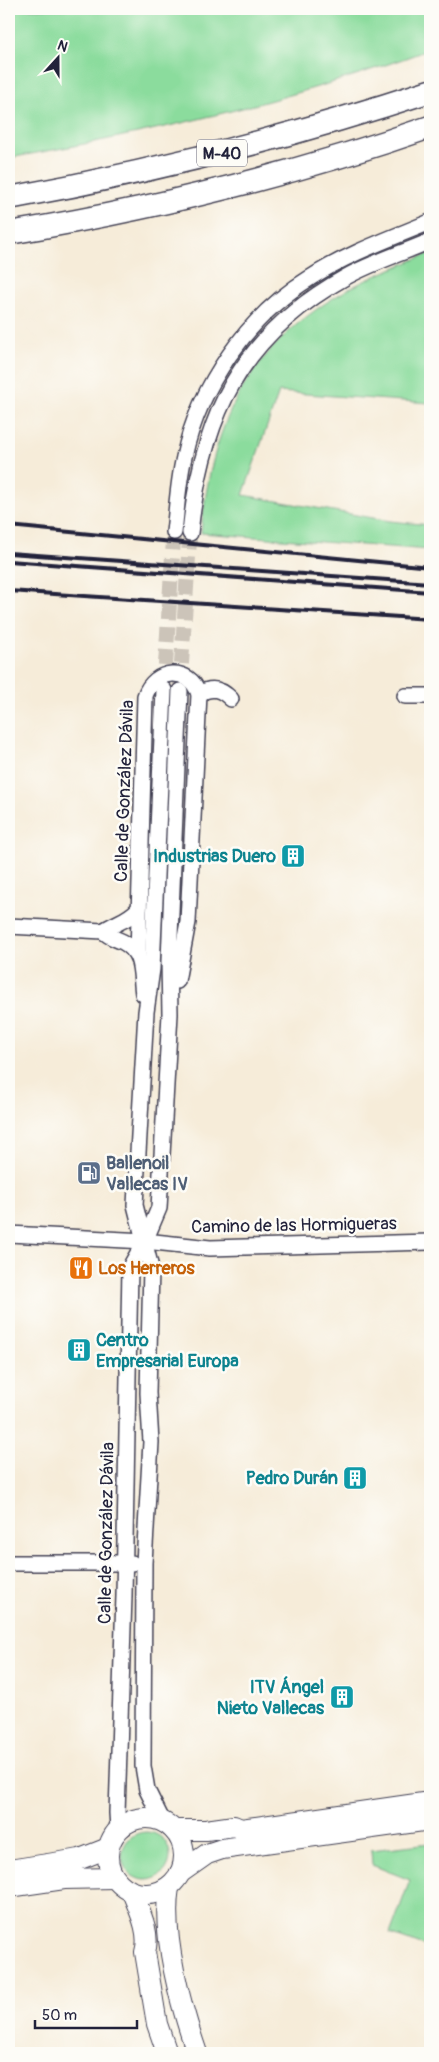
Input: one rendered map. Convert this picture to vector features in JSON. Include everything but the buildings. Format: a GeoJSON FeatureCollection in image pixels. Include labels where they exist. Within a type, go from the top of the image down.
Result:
{"type":"FeatureCollection","features":[{"type":"Feature","properties":{"kind":"highway","name":"M-40"},"geometry":{"type":"LineString","coordinates":[[9,198],[168,167],[251,146],[430,91]]}},
{"type":"Feature","properties":{"kind":"highway","name":"M-40"},"geometry":{"type":"LineString","coordinates":[[9,234],[192,197],[287,173],[430,127]]}},
{"type":"Feature","properties":{"kind":"main road"},"geometry":{"type":"LineString","coordinates":[[430,1802],[241,1829],[234,1826],[206,1830],[169,1826],[152,1818],[140,1818],[128,1821],[118,1828],[108,1848],[109,1868],[114,1878],[132,1892],[145,1895],[158,1893],[207,1854],[222,1849],[430,1820]]}},
{"type":"Feature","properties":{"kind":"main road"},"geometry":{"type":"LineString","coordinates":[[169,1826],[181,1840],[184,1851],[175,1880],[167,1918],[183,2012],[197,2053]]}},
{"type":"Feature","properties":{"kind":"main road"},"geometry":{"type":"LineString","coordinates":[[9,1870],[80,1859],[108,1848]]}},
{"type":"Feature","properties":{"kind":"main road"},"geometry":{"type":"LineString","coordinates":[[9,1887],[64,1879],[114,1878]]}},
{"type":"Feature","properties":{"kind":"main road"},"geometry":{"type":"LineString","coordinates":[[132,1892],[144,1925],[148,1945],[145,1952],[157,2024],[167,2053]]}},
{"type":"Feature","properties":{"kind":"street"},"geometry":{"type":"LineString","coordinates":[[430,222],[349,256],[309,278],[284,296],[249,331],[220,370],[193,425],[184,457],[182,533],[200,461],[213,421],[235,379],[261,345],[288,318],[347,276],[430,241]]}},
{"type":"Feature","properties":{"kind":"street","name":"Calle de González Dávila"},"geometry":{"type":"LineString","coordinates":[[146,1012],[138,955],[144,696],[153,680],[163,675],[175,674],[186,677],[193,682],[199,694],[188,922],[170,1014]]}},
{"type":"Feature","properties":{"kind":"street"},"geometry":{"type":"LineString","coordinates":[[199,694],[211,689],[218,690],[224,692],[231,700]]}},
{"type":"Feature","properties":{"kind":"street","name":"Calle de González Dávila"},"geometry":{"type":"LineString","coordinates":[[164,690],[154,933],[146,1012],[135,1205],[151,1268],[148,1393],[151,1442],[144,1563],[143,1773],[147,1790],[169,1826]]}},
{"type":"Feature","properties":{"kind":"street","name":"Calle de González Dávila"},"geometry":{"type":"LineString","coordinates":[[118,1828],[130,1267],[145,1241],[159,1208],[170,1014],[169,961],[180,691]]}},
{"type":"Feature","properties":{"kind":"street"},"geometry":{"type":"LineString","coordinates":[[405,696],[430,696]]}},
{"type":"Feature","properties":{"kind":"street"},"geometry":{"type":"LineString","coordinates":[[9,926],[103,931],[114,924],[127,920],[139,908]]}},
{"type":"Feature","properties":{"kind":"street"},"geometry":{"type":"LineString","coordinates":[[103,931],[111,939],[122,941],[131,947],[138,955]]}},
{"type":"Feature","properties":{"kind":"street","name":"Camino de las Hormigueras"},"geometry":{"type":"LineString","coordinates":[[9,1234],[145,1241],[210,1248],[430,1242]]}},
{"type":"Feature","properties":{"kind":"street"},"geometry":{"type":"LineString","coordinates":[[9,1563],[144,1563]]}},
{"type":"Feature","properties":{"kind":"green space"},"geometry":{"type":"Polygon","coordinates":[[[9,9],[430,9],[430,49],[327,84],[222,113],[116,138],[9,158],[9,9]]]}},
{"type":"Feature","properties":{"kind":"green space"},"geometry":{"type":"Polygon","coordinates":[[[430,253],[430,403],[279,392],[243,495],[390,521],[430,525],[430,550],[201,533],[206,494],[224,425],[239,395],[257,366],[280,340],[307,316],[340,294],[373,277],[430,253]]]}},
{"type":"Feature","properties":{"kind":"green space"},"geometry":{"type":"Polygon","coordinates":[[[146,1832],[155,1834],[163,1839],[168,1847],[170,1856],[168,1865],[163,1873],[155,1878],[146,1880],[137,1878],[129,1873],[124,1865],[122,1856],[124,1847],[129,1839],[137,1834],[146,1832]]]}},
{"type":"Feature","properties":{"kind":"green space"},"geometry":{"type":"Polygon","coordinates":[[[430,1843],[430,1948],[390,1934],[410,1880],[372,1865],[371,1850],[430,1843]]]}},
{"type":"Feature","properties":{"kind":"tunnel"},"geometry":{"type":"LineString","coordinates":[[164,688],[174,532]]}},
{"type":"Feature","properties":{"kind":"tunnel"},"geometry":{"type":"LineString","coordinates":[[180,687],[190,533]]}},
{"type":"Feature","properties":{"kind":"railway"},"geometry":{"type":"LineString","coordinates":[[9,526],[430,567]]}},
{"type":"Feature","properties":{"kind":"railway"},"geometry":{"type":"LineString","coordinates":[[9,553],[430,583]]}},
{"type":"Feature","properties":{"kind":"railway"},"geometry":{"type":"LineString","coordinates":[[9,561],[430,592]]}},
{"type":"Feature","properties":{"kind":"railway"},"geometry":{"type":"LineString","coordinates":[[9,591],[430,619]]}},
{"type":"Feature","properties":{"kind":"place","name":"Industrias Duero"},"geometry":{"type":"Point","coordinates":[293,856]}},
{"type":"Feature","properties":{"kind":"place","name":"Ballenoil Vallecas IV"},"geometry":{"type":"Point","coordinates":[89,1173]}},
{"type":"Feature","properties":{"kind":"place","name":"Los Herreros"},"geometry":{"type":"Point","coordinates":[81,1268]}},
{"type":"Feature","properties":{"kind":"place","name":"Centro Empresarial Europa"},"geometry":{"type":"Point","coordinates":[79,1350]}},
{"type":"Feature","properties":{"kind":"place","name":"Pedro Durán"},"geometry":{"type":"Point","coordinates":[355,1478]}},
{"type":"Feature","properties":{"kind":"place","name":"ITV Ángel Nieto Vallecas"},"geometry":{"type":"Point","coordinates":[342,1697]}}]}
